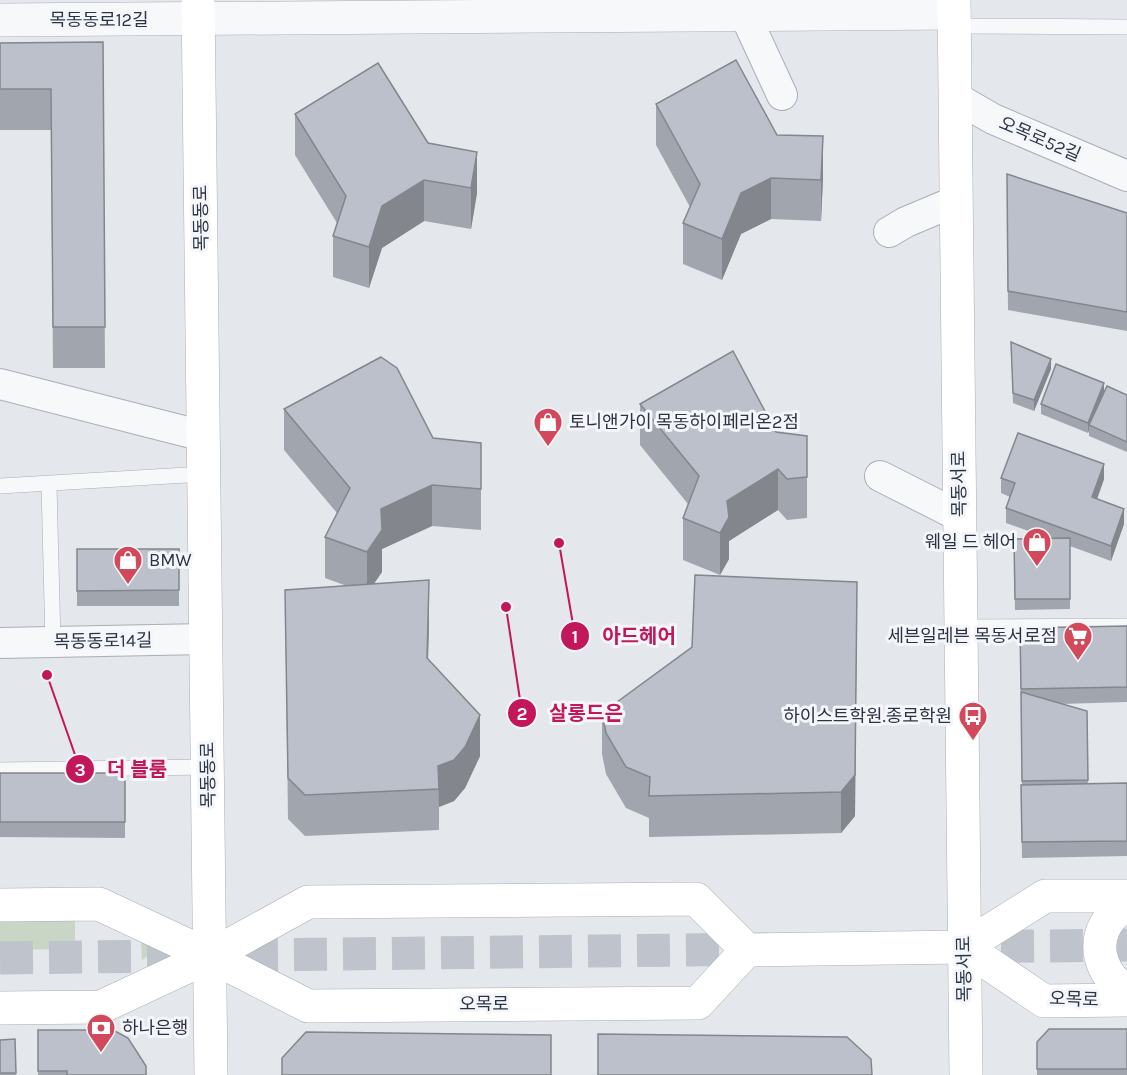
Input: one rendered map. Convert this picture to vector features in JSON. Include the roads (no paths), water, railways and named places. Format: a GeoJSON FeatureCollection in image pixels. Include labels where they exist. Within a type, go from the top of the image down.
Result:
{"type":"FeatureCollection","features":[{"type":"Feature","properties":{"kind":"main road","name":"목동동로"},"geometry":{"type":"LineString","coordinates":[[198,9],[211,1075]]}},
{"type":"Feature","properties":{"kind":"main road","name":"목동서로"},"geometry":{"type":"LineString","coordinates":[[954,13],[966,1075]]}},
{"type":"Feature","properties":{"kind":"main road"},"geometry":{"type":"LineString","coordinates":[[0,1008],[101,1007],[210,956],[309,902],[696,899],[747,950],[964,947],[1045,896],[1127,896]]}},
{"type":"Feature","properties":{"kind":"main road","name":"오목로"},"geometry":{"type":"LineString","coordinates":[[0,904],[99,904],[210,956],[308,1006],[698,1003],[747,950]]}},
{"type":"Feature","properties":{"kind":"main road"},"geometry":{"type":"LineString","coordinates":[[1127,905],[1121,907],[1106,923],[1101,935],[1099,957],[1108,974],[1127,992]]}},
{"type":"Feature","properties":{"kind":"main road","name":"오목로"},"geometry":{"type":"LineString","coordinates":[[964,947],[1044,1000],[1127,1000]]}},
{"type":"Feature","properties":{"kind":"street","name":"목동동로12길"},"geometry":{"type":"LineString","coordinates":[[0,20],[198,9],[746,15],[954,13]]}},
{"type":"Feature","properties":{"kind":"street"},"geometry":{"type":"LineString","coordinates":[[746,15],[782,95]]}},
{"type":"Feature","properties":{"kind":"street","name":"오목로52길"},"geometry":{"type":"LineString","coordinates":[[955,96],[993,119],[1127,176]]}},
{"type":"Feature","properties":{"kind":"street"},"geometry":{"type":"LineString","coordinates":[[889,232],[906,222],[956,201]]}},
{"type":"Feature","properties":{"kind":"street"},"geometry":{"type":"LineString","coordinates":[[0,384],[203,436]]}},
{"type":"Feature","properties":{"kind":"street"},"geometry":{"type":"LineString","coordinates":[[880,476],[959,516]]}},
{"type":"Feature","properties":{"kind":"street","name":"목동동로14길"},"geometry":{"type":"LineString","coordinates":[[0,643],[206,639]]}},
{"type":"Feature","properties":{"kind":"lane"},"geometry":{"type":"LineString","coordinates":[[954,13],[1127,27]]}},
{"type":"Feature","properties":{"kind":"lane"},"geometry":{"type":"LineString","coordinates":[[0,486],[49,485],[204,474]]}},
{"type":"Feature","properties":{"kind":"lane"},"geometry":{"type":"LineString","coordinates":[[49,485],[53,642]]}},
{"type":"Feature","properties":{"kind":"lane"},"geometry":{"type":"LineString","coordinates":[[961,627],[1127,626]]}},
{"type":"Feature","properties":{"kind":"lane"},"geometry":{"type":"LineString","coordinates":[[0,770],[207,767]]}},
{"type":"Feature","properties":{"kind":"tunnel"},"geometry":{"type":"LineString","coordinates":[[952,947],[1127,945]]}},
{"type":"Feature","properties":{"kind":"tunnel"},"geometry":{"type":"LineString","coordinates":[[0,958],[768,949]]}},
{"type":"Feature","properties":{"kind":"place","name":"토니앤가이 목동하이페리온2점"},"geometry":{"type":"Point","coordinates":[548,448]}},
{"type":"Feature","properties":{"kind":"place","name":"아드헤어"},"geometry":{"type":"Point","coordinates":[559,543]}},
{"type":"Feature","properties":{"kind":"place","name":"웨일 드 헤어"},"geometry":{"type":"Point","coordinates":[1037,568]}},
{"type":"Feature","properties":{"kind":"place","name":"BMW"},"geometry":{"type":"Point","coordinates":[128,586]}},
{"type":"Feature","properties":{"kind":"place","name":"살롱드은"},"geometry":{"type":"Point","coordinates":[506,607]}},
{"type":"Feature","properties":{"kind":"place","name":"세븐일레븐 목동서로점"},"geometry":{"type":"Point","coordinates":[1078,662]}},
{"type":"Feature","properties":{"kind":"place","name":"더 블룸"},"geometry":{"type":"Point","coordinates":[47,675]}},
{"type":"Feature","properties":{"kind":"place","name":"하이스트학원.종로학원"},"geometry":{"type":"Point","coordinates":[973,742]}},
{"type":"Feature","properties":{"kind":"place","name":"하나은행"},"geometry":{"type":"Point","coordinates":[101,1054]}}]}
